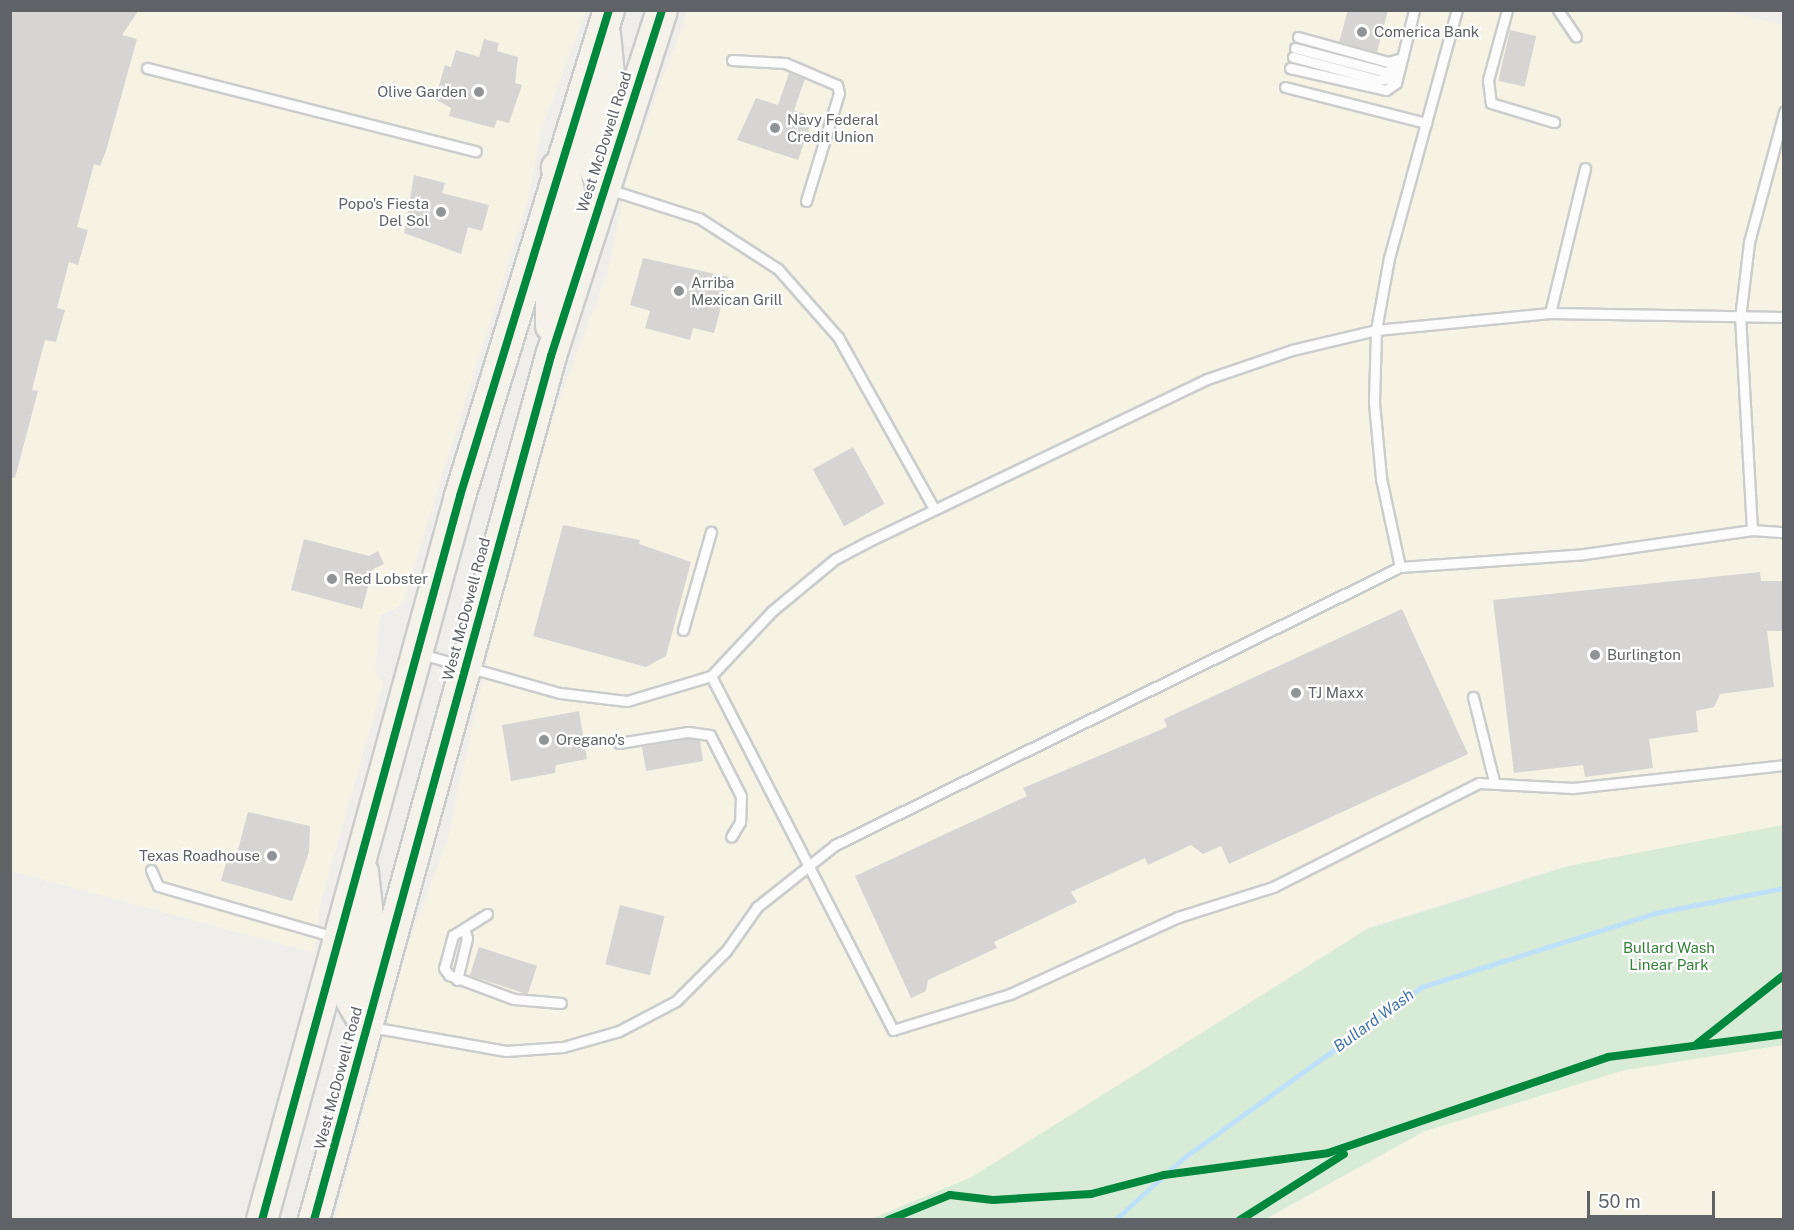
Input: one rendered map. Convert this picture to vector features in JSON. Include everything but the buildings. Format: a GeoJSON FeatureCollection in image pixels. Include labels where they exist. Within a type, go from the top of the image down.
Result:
{"type":"FeatureCollection","features":[{"type":"Feature","properties":{"kind":"main road","name":"West McDowell Road"},"geometry":{"type":"LineString","coordinates":[[314,1220],[464,666],[551,356],[603,188],[662,10]]}},
{"type":"Feature","properties":{"kind":"main road"},"geometry":{"type":"LineString","coordinates":[[603,188],[590,159],[610,84],[607,18]]}},
{"type":"Feature","properties":{"kind":"main road"},"geometry":{"type":"LineString","coordinates":[[262,1220],[416,652],[557,168],[607,18]]}},
{"type":"Feature","properties":{"kind":"main road"},"geometry":{"type":"LineString","coordinates":[[551,356],[551,273],[571,200],[565,175],[557,168]]}},
{"type":"Feature","properties":{"kind":"main road"},"geometry":{"type":"LineString","coordinates":[[361,854],[369,926],[351,1000],[366,1026]]}},
{"type":"Feature","properties":{"kind":"lane"},"geometry":{"type":"LineString","coordinates":[[1290,68],[1379,90],[1391,87],[1400,67],[1414,10]]}},
{"type":"Feature","properties":{"kind":"lane"},"geometry":{"type":"LineString","coordinates":[[1400,567],[1381,478],[1374,402],[1376,330],[1426,123],[1457,10]]}},
{"type":"Feature","properties":{"kind":"lane"},"geometry":{"type":"LineString","coordinates":[[1508,10],[1488,80],[1491,103],[1554,122]]}},
{"type":"Feature","properties":{"kind":"lane"},"geometry":{"type":"LineString","coordinates":[[1558,10],[1576,37]]}},
{"type":"Feature","properties":{"kind":"lane"},"geometry":{"type":"LineString","coordinates":[[1298,37],[1400,67]]}},
{"type":"Feature","properties":{"kind":"lane"},"geometry":{"type":"LineString","coordinates":[[1294,52],[1386,72],[1400,67]]}},
{"type":"Feature","properties":{"kind":"lane"},"geometry":{"type":"LineString","coordinates":[[732,60],[785,63],[837,84],[839,93],[806,201]]}},
{"type":"Feature","properties":{"kind":"lane"},"geometry":{"type":"LineString","coordinates":[[147,68],[476,151]]}},
{"type":"Feature","properties":{"kind":"lane"},"geometry":{"type":"LineString","coordinates":[[1285,87],[1426,123]]}},
{"type":"Feature","properties":{"kind":"lane"},"geometry":{"type":"LineString","coordinates":[[1752,530],[1740,318],[1749,242],[1784,112]]}},
{"type":"Feature","properties":{"kind":"lane"},"geometry":{"type":"LineString","coordinates":[[1550,313],[1585,168]]}},
{"type":"Feature","properties":{"kind":"lane"},"geometry":{"type":"LineString","coordinates":[[603,188],[699,218],[778,269],[838,337],[934,509]]}},
{"type":"Feature","properties":{"kind":"lane"},"geometry":{"type":"LineString","coordinates":[[416,652],[560,693],[627,701],[711,676],[772,611],[835,559],[934,509],[1207,379],[1376,330],[1550,313],[1784,317]]}},
{"type":"Feature","properties":{"kind":"lane"},"geometry":{"type":"LineString","coordinates":[[366,1026],[506,1051],[563,1047],[620,1031],[676,1001],[726,951],[757,907],[806,864],[1400,567],[1584,554],[1752,530],[1784,532]]}},
{"type":"Feature","properties":{"kind":"lane"},"geometry":{"type":"LineString","coordinates":[[683,630],[711,532]]}},
{"type":"Feature","properties":{"kind":"lane"},"geometry":{"type":"LineString","coordinates":[[711,676],[893,1030],[1010,994],[1178,917],[1273,887],[1479,783],[1494,781],[1573,788],[1784,765]]}},
{"type":"Feature","properties":{"kind":"lane"},"geometry":{"type":"LineString","coordinates":[[1473,697],[1494,781]]}},
{"type":"Feature","properties":{"kind":"lane"},"geometry":{"type":"LineString","coordinates":[[619,743],[688,732],[710,735],[741,796],[740,822],[731,837]]}},
{"type":"Feature","properties":{"kind":"lane"},"geometry":{"type":"LineString","coordinates":[[151,870],[158,886],[339,938]]}},
{"type":"Feature","properties":{"kind":"lane"},"geometry":{"type":"LineString","coordinates":[[487,914],[453,935],[444,968],[457,980],[531,1002],[561,1003]]}},
{"type":"Feature","properties":{"kind":"lane"},"geometry":{"type":"LineString","coordinates":[[457,980],[467,938],[464,929]]}},
{"type":"Feature","properties":{"kind":"shaded area"},"geometry":{"type":"Polygon","coordinates":[[[1723,10],[1783,25],[1783,825],[1558,868],[1370,927],[972,1177],[871,1219],[335,1220],[409,942],[447,841],[493,634],[555,411],[607,274],[631,162],[688,11],[1723,10]]]}},
{"type":"Feature","properties":{"kind":"shaded area"},"geometry":{"type":"Polygon","coordinates":[[[10,11],[586,11],[541,131],[528,199],[402,605],[380,616],[375,670],[383,683],[320,905],[314,953],[11,871],[10,11]]]}},
{"type":"Feature","properties":{"kind":"shaded area"},"geometry":{"type":"Polygon","coordinates":[[[1783,1045],[1783,1219],[1265,1220],[1425,1131],[1625,1070],[1783,1045]]]}},
{"type":"Feature","properties":{"kind":"green space","name":"Bullard Wash Linear Park"},"geometry":{"type":"Polygon","coordinates":[[[1783,825],[1783,1045],[1625,1070],[1425,1131],[1265,1219],[871,1219],[972,1177],[1367,929],[1569,866],[1783,825]]]}},
{"type":"Feature","properties":{"kind":"waterway","name":"Bullard Wash"},"geometry":{"type":"LineString","coordinates":[[1115,1220],[1182,1159],[1421,987],[1655,913],[1784,888]]}},
{"type":"Feature","properties":{"kind":"cycle path"},"geometry":{"type":"LineString","coordinates":[[262,1220],[460,496],[609,10]]}},
{"type":"Feature","properties":{"kind":"cycle path"},"geometry":{"type":"LineString","coordinates":[[314,1220],[551,356],[662,10]]}},
{"type":"Feature","properties":{"kind":"cycle path"},"geometry":{"type":"LineString","coordinates":[[1697,1044],[1784,975]]}},
{"type":"Feature","properties":{"kind":"cycle path"},"geometry":{"type":"LineString","coordinates":[[888,1220],[950,1195],[993,1200],[1091,1194],[1164,1175],[1328,1153],[1608,1057],[1784,1034]]}},
{"type":"Feature","properties":{"kind":"cycle path"},"geometry":{"type":"LineString","coordinates":[[1240,1220],[1344,1154]]}},
{"type":"Feature","properties":{"kind":"place","name":"Comerica Bank"},"geometry":{"type":"Point","coordinates":[1362,32]}},
{"type":"Feature","properties":{"kind":"place","name":"Olive Garden"},"geometry":{"type":"Point","coordinates":[479,92]}},
{"type":"Feature","properties":{"kind":"place","name":"Navy Federal Credit Union"},"geometry":{"type":"Point","coordinates":[775,128]}},
{"type":"Feature","properties":{"kind":"place","name":"Popo's Fiesta Del Sol"},"geometry":{"type":"Point","coordinates":[441,212]}},
{"type":"Feature","properties":{"kind":"place","name":"Arriba Mexican Grill"},"geometry":{"type":"Point","coordinates":[679,291]}},
{"type":"Feature","properties":{"kind":"place","name":"Red Lobster"},"geometry":{"type":"Point","coordinates":[332,579]}},
{"type":"Feature","properties":{"kind":"place","name":"Burlington"},"geometry":{"type":"Point","coordinates":[1595,655]}},
{"type":"Feature","properties":{"kind":"place","name":"TJ Maxx"},"geometry":{"type":"Point","coordinates":[1296,693]}},
{"type":"Feature","properties":{"kind":"place","name":"Oregano's"},"geometry":{"type":"Point","coordinates":[544,740]}},
{"type":"Feature","properties":{"kind":"place","name":"Texas Roadhouse"},"geometry":{"type":"Point","coordinates":[272,856]}}]}
